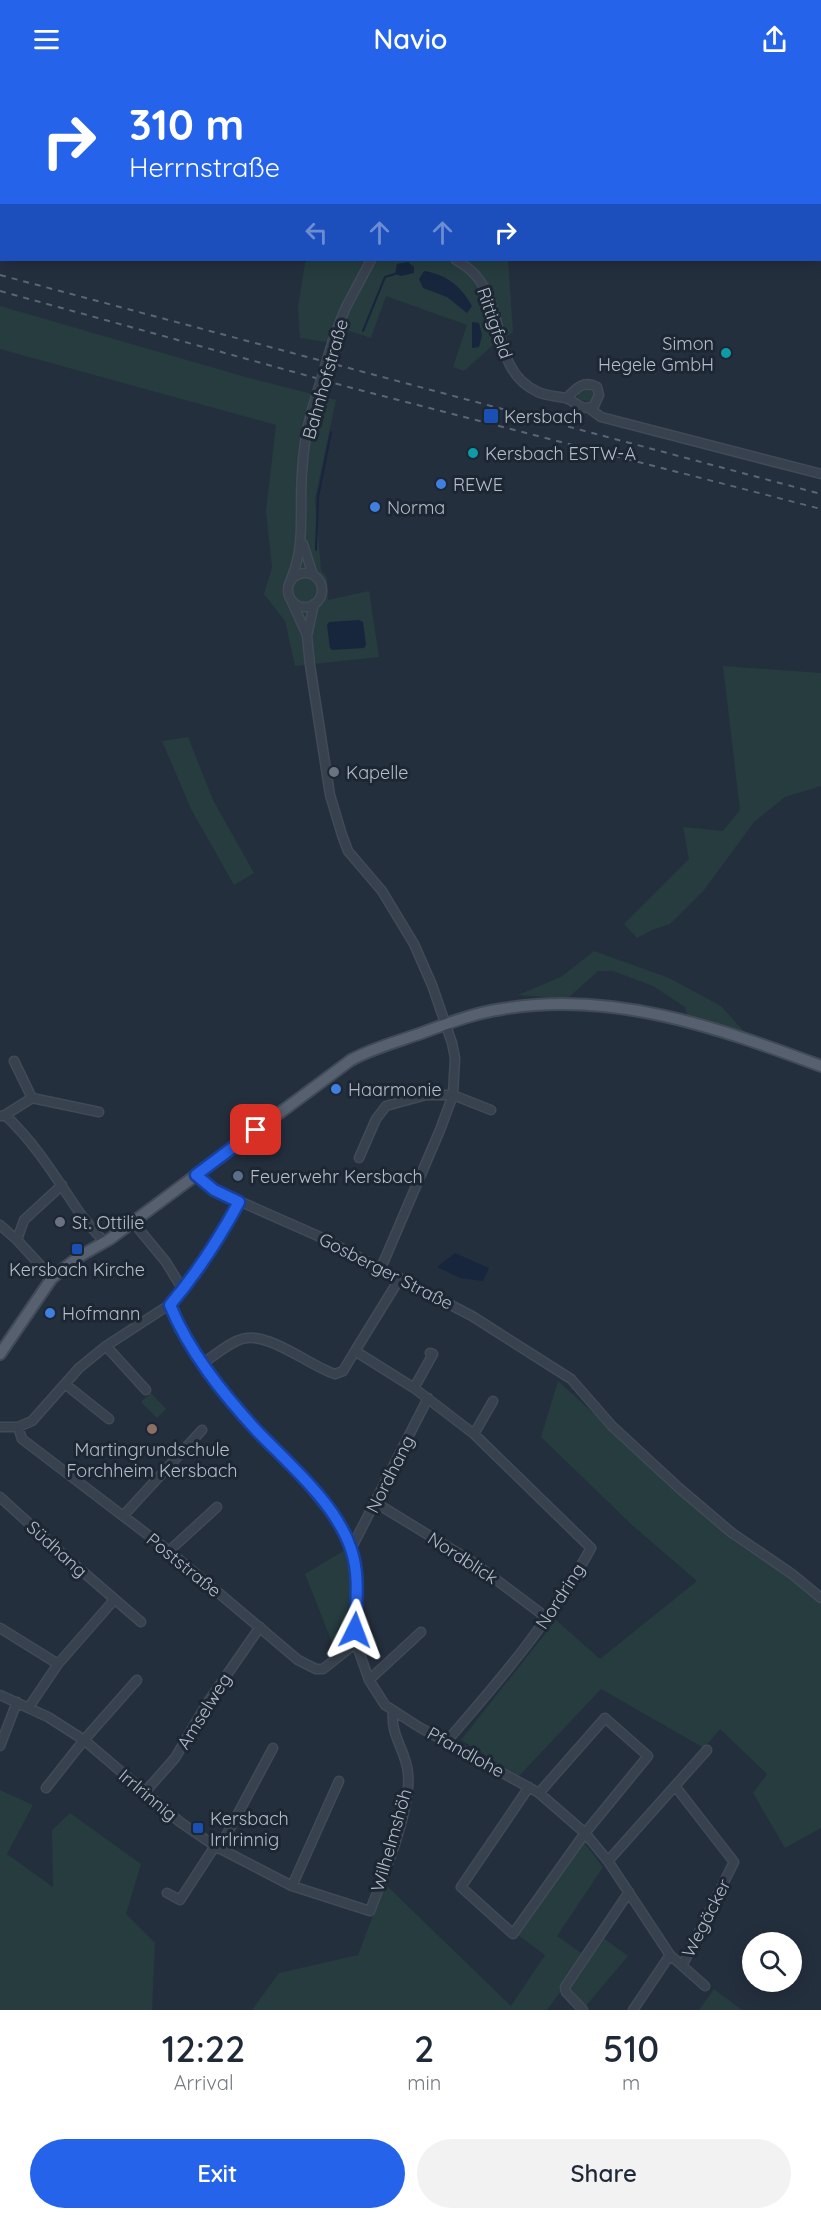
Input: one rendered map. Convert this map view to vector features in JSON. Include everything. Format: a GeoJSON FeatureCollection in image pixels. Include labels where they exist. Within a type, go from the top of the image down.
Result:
{"type":"FeatureCollection","features":[{"type":"Feature","properties":{"kind":"main road"},"geometry":{"type":"LineString","coordinates":[[0,1354],[52,1278],[80,1256],[133,1222],[351,1060],[381,1046],[501,1009],[568,1005],[621,1008],[710,1027],[821,1066]]}},
{"type":"Feature","properties":{"kind":"street","name":"Bahnhofstraße"},"geometry":{"type":"LineString","coordinates":[[302,540],[302,474],[311,413],[345,309],[370,261]]}},
{"type":"Feature","properties":{"kind":"street","name":"Rittigfeld"},"geometry":{"type":"LineString","coordinates":[[457,261],[475,275],[488,294],[505,355],[516,375],[523,383],[536,391],[567,398],[573,403],[589,408],[601,417],[821,474]]}},
{"type":"Feature","properties":{"kind":"street"},"geometry":{"type":"LineString","coordinates":[[567,398],[582,385],[593,385],[597,387],[600,395],[594,406],[589,408]]}},
{"type":"Feature","properties":{"kind":"street"},"geometry":{"type":"LineString","coordinates":[[292,602],[303,607],[314,604],[320,598],[322,589],[319,581],[313,575],[302,540]]}},
{"type":"Feature","properties":{"kind":"street"},"geometry":{"type":"LineString","coordinates":[[302,540],[297,566],[288,588],[307,636],[330,795],[348,851],[382,891],[414,944],[432,985],[440,1026],[452,1043],[455,1059],[453,1095],[381,1268]]}},
{"type":"Feature","properties":{"kind":"street"},"geometry":{"type":"LineString","coordinates":[[291,579],[302,573],[313,575]]}},
{"type":"Feature","properties":{"kind":"street"},"geometry":{"type":"LineString","coordinates":[[307,636],[314,604]]}},
{"type":"Feature","properties":{"kind":"street"},"geometry":{"type":"LineString","coordinates":[[14,1061],[32,1098]]}},
{"type":"Feature","properties":{"kind":"street"},"geometry":{"type":"LineString","coordinates":[[359,1158],[376,1119],[386,1106],[426,1095],[453,1095],[490,1110]]}},
{"type":"Feature","properties":{"kind":"street"},"geometry":{"type":"LineString","coordinates":[[99,1112],[32,1098],[3,1116],[22,1130],[42,1154],[78,1210],[104,1242]]}},
{"type":"Feature","properties":{"kind":"street","name":"Gosberger Straße"},"geometry":{"type":"LineString","coordinates":[[196,1175],[214,1190],[318,1236],[472,1316],[571,1378],[612,1426],[679,1488],[732,1533],[792,1574],[821,1599]]}},
{"type":"Feature","properties":{"kind":"street"},"geometry":{"type":"LineString","coordinates":[[17,1240],[24,1220],[62,1185]]}},
{"type":"Feature","properties":{"kind":"street"},"geometry":{"type":"LineString","coordinates":[[0,1427],[18,1427],[32,1421],[79,1368],[106,1346],[170,1305],[221,1235],[239,1202]]}},
{"type":"Feature","properties":{"kind":"street"},"geometry":{"type":"LineString","coordinates":[[133,1222],[166,1262],[183,1290]]}},
{"type":"Feature","properties":{"kind":"street"},"geometry":{"type":"LineString","coordinates":[[0,1225],[52,1278]]}},
{"type":"Feature","properties":{"kind":"street"},"geometry":{"type":"LineString","coordinates":[[203,1363],[240,1339],[253,1337],[272,1342],[335,1374],[343,1371],[400,1278]]}},
{"type":"Feature","properties":{"kind":"street"},"geometry":{"type":"LineString","coordinates":[[170,1305],[180,1329],[237,1408],[341,1526],[351,1549],[356,1571],[356,1643],[369,1680],[380,1698],[393,1711]]}},
{"type":"Feature","properties":{"kind":"street"},"geometry":{"type":"LineString","coordinates":[[106,1346],[146,1390]]}},
{"type":"Feature","properties":{"kind":"street","name":"Nordring"},"geometry":{"type":"LineString","coordinates":[[355,1351],[414,1388],[474,1434],[591,1548],[574,1578],[522,1653],[447,1741]]}},
{"type":"Feature","properties":{"kind":"street"},"geometry":{"type":"LineString","coordinates":[[414,1388],[433,1354],[430,1353]]}},
{"type":"Feature","properties":{"kind":"street"},"geometry":{"type":"LineString","coordinates":[[65,1384],[109,1419]]}},
{"type":"Feature","properties":{"kind":"street","name":"Nordhang"},"geometry":{"type":"LineString","coordinates":[[351,1549],[428,1398]]}},
{"type":"Feature","properties":{"kind":"street"},"geometry":{"type":"LineString","coordinates":[[474,1434],[493,1401]]}},
{"type":"Feature","properties":{"kind":"street","name":"Poststraße"},"geometry":{"type":"LineString","coordinates":[[18,1427],[22,1439],[169,1551],[298,1660],[316,1669],[327,1667],[356,1643]]}},
{"type":"Feature","properties":{"kind":"street"},"geometry":{"type":"LineString","coordinates":[[123,1516],[202,1430]]}},
{"type":"Feature","properties":{"kind":"street","name":"Südhang"},"geometry":{"type":"LineString","coordinates":[[0,1497],[141,1622]]}},
{"type":"Feature","properties":{"kind":"street","name":"Nordblick"},"geometry":{"type":"LineString","coordinates":[[376,1503],[474,1563],[547,1618]]}},
{"type":"Feature","properties":{"kind":"street"},"geometry":{"type":"LineString","coordinates":[[169,1551],[217,1507]]}},
{"type":"Feature","properties":{"kind":"street"},"geometry":{"type":"LineString","coordinates":[[29,1707],[58,1664],[114,1600]]}},
{"type":"Feature","properties":{"kind":"street","name":"Amselweg"},"geometry":{"type":"LineString","coordinates":[[145,1792],[174,1758],[206,1705],[260,1627]]}},
{"type":"Feature","properties":{"kind":"street"},"geometry":{"type":"LineString","coordinates":[[0,1628],[58,1664]]}},
{"type":"Feature","properties":{"kind":"street"},"geometry":{"type":"LineString","coordinates":[[369,1680],[421,1632]]}},
{"type":"Feature","properties":{"kind":"street"},"geometry":{"type":"LineString","coordinates":[[46,1788],[84,1740],[137,1680]]}},
{"type":"Feature","properties":{"kind":"street","name":"Irrlrinnig"},"geometry":{"type":"LineString","coordinates":[[0,1695],[29,1707],[84,1740],[180,1822],[217,1847],[292,1886],[370,1911]]}},
{"type":"Feature","properties":{"kind":"street"},"geometry":{"type":"LineString","coordinates":[[0,1746],[17,1702]]}},
{"type":"Feature","properties":{"kind":"street","name":"Pfandlohe"},"geometry":{"type":"LineString","coordinates":[[393,1711],[539,1793],[585,1833],[608,1861],[670,1955],[683,1964],[705,1986]]}},
{"type":"Feature","properties":{"kind":"street","name":"Wilhelmshöh"},"geometry":{"type":"LineString","coordinates":[[370,1911],[408,1794],[407,1766],[392,1724],[393,1711]]}},
{"type":"Feature","properties":{"kind":"street"},"geometry":{"type":"LineString","coordinates":[[529,1787],[461,1887],[513,1934],[585,1833],[648,1758],[604,1718],[539,1793]]}},
{"type":"Feature","properties":{"kind":"street"},"geometry":{"type":"LineString","coordinates":[[167,1893],[180,1899],[217,1847],[273,1748]]}},
{"type":"Feature","properties":{"kind":"street"},"geometry":{"type":"LineString","coordinates":[[608,1861],[707,1750]]}},
{"type":"Feature","properties":{"kind":"street"},"geometry":{"type":"LineString","coordinates":[[292,1886],[339,1781]]}},
{"type":"Feature","properties":{"kind":"street","name":"Wegäcker"},"geometry":{"type":"LineString","coordinates":[[675,1786],[735,1862],[683,1964]]}},
{"type":"Feature","properties":{"kind":"street"},"geometry":{"type":"LineString","coordinates":[[583,2010],[566,1992],[565,1987],[629,1892]]}},
{"type":"Feature","properties":{"kind":"street"},"geometry":{"type":"LineString","coordinates":[[633,2010],[670,1955]]}},
{"type":"Feature","properties":{"kind":"green space"},"geometry":{"type":"Polygon","coordinates":[[[307,261],[508,261],[513,332],[494,344],[464,371],[453,367],[467,325],[386,296],[371,338],[340,328],[325,342],[300,338],[298,307],[307,261]]]}},
{"type":"Feature","properties":{"kind":"green space"},"geometry":{"type":"Polygon","coordinates":[[[0,306],[249,378],[336,400],[315,499],[321,570],[327,578],[328,600],[369,591],[379,657],[295,666],[285,621],[264,594],[272,567],[266,511],[276,425],[0,349],[0,306]]]}},
{"type":"Feature","properties":{"kind":"green space"},"geometry":{"type":"Polygon","coordinates":[[[589,389],[594,394],[590,402],[577,399],[579,393],[589,389]]]}},
{"type":"Feature","properties":{"kind":"green space"},"geometry":{"type":"Polygon","coordinates":[[[723,666],[821,673],[821,786],[785,797],[754,822],[704,890],[670,924],[637,938],[624,924],[689,859],[683,827],[723,831],[740,810],[723,666]]]}},
{"type":"Feature","properties":{"kind":"green space"},"geometry":{"type":"Polygon","coordinates":[[[188,737],[213,800],[254,873],[234,885],[191,809],[162,741],[188,737]]]}},
{"type":"Feature","properties":{"kind":"green space"},"geometry":{"type":"Polygon","coordinates":[[[594,951],[669,978],[721,1006],[748,1036],[688,1016],[685,1007],[653,986],[613,971],[598,971],[567,999],[518,995],[561,977],[594,951]]]}},
{"type":"Feature","properties":{"kind":"green space"},"geometry":{"type":"Polygon","coordinates":[[[558,1381],[736,1543],[821,1598],[821,1828],[785,1848],[753,1793],[767,1774],[720,1729],[704,1748],[601,1689],[519,1776],[461,1740],[556,1620],[600,1659],[697,1581],[632,1525],[541,1437],[558,1381]]]}},
{"type":"Feature","properties":{"kind":"green space"},"geometry":{"type":"Polygon","coordinates":[[[151,1393],[166,1409],[157,1418],[141,1402],[151,1393]]]}},
{"type":"Feature","properties":{"kind":"green space"},"geometry":{"type":"Polygon","coordinates":[[[345,1550],[353,1577],[352,1612],[348,1638],[335,1650],[305,1574],[345,1550]]]}},
{"type":"Feature","properties":{"kind":"green space"},"geometry":{"type":"Polygon","coordinates":[[[0,1790],[33,1805],[7,1854],[53,1887],[52,1830],[70,1813],[141,1864],[126,1914],[155,1943],[152,2010],[0,2010],[0,1790]]]}},
{"type":"Feature","properties":{"kind":"green space"},"geometry":{"type":"Polygon","coordinates":[[[583,1841],[603,1867],[557,1936],[587,1957],[602,1937],[628,1956],[585,2007],[566,1984],[547,2010],[252,2010],[279,1973],[358,1955],[385,1884],[511,2006],[545,1955],[518,1935],[583,1841]]]}},
{"type":"Feature","properties":{"kind":"green space"},"geometry":{"type":"Polygon","coordinates":[[[714,1989],[742,2010],[699,2010],[714,1989]]]}},
{"type":"Feature","properties":{"kind":"water"},"geometry":{"type":"Polygon","coordinates":[[[408,262],[414,267],[414,273],[401,276],[395,274],[397,264],[408,262]]]}},
{"type":"Feature","properties":{"kind":"water"},"geometry":{"type":"Polygon","coordinates":[[[424,271],[440,275],[458,287],[472,306],[467,313],[447,297],[423,288],[419,279],[424,271]]]}},
{"type":"Feature","properties":{"kind":"water"},"geometry":{"type":"Polygon","coordinates":[[[472,322],[479,323],[482,335],[479,347],[472,348],[472,322]]]}},
{"type":"Feature","properties":{"kind":"water"},"geometry":{"type":"Polygon","coordinates":[[[359,620],[363,622],[366,645],[364,648],[332,650],[327,625],[329,622],[359,620]]]}},
{"type":"Feature","properties":{"kind":"water"},"geometry":{"type":"Polygon","coordinates":[[[455,1253],[489,1268],[483,1281],[460,1278],[437,1267],[455,1253]]]}},
{"type":"Feature","properties":{"kind":"waterway"},"geometry":{"type":"LineString","coordinates":[[363,331],[385,277],[395,274]]}},
{"type":"Feature","properties":{"kind":"waterway"},"geometry":{"type":"LineString","coordinates":[[316,550],[318,497],[331,432]]}},
{"type":"Feature","properties":{"kind":"railway"},"geometry":{"type":"LineString","coordinates":[[0,275],[821,494]]}},
{"type":"Feature","properties":{"kind":"railway"},"geometry":{"type":"LineString","coordinates":[[0,291],[352,388],[821,509]]}},
{"type":"Feature","properties":{"kind":"place","name":"Simon Hegele GmbH"},"geometry":{"type":"Point","coordinates":[726,353]}},
{"type":"Feature","properties":{"kind":"place","name":"Kersbach"},"geometry":{"type":"Point","coordinates":[491,416]}},
{"type":"Feature","properties":{"kind":"place","name":"Kersbach ESTW-A"},"geometry":{"type":"Point","coordinates":[473,453]}},
{"type":"Feature","properties":{"kind":"place","name":"REWE"},"geometry":{"type":"Point","coordinates":[441,484]}},
{"type":"Feature","properties":{"kind":"place","name":"Norma"},"geometry":{"type":"Point","coordinates":[375,507]}},
{"type":"Feature","properties":{"kind":"place","name":"Kapelle"},"geometry":{"type":"Point","coordinates":[334,772]}},
{"type":"Feature","properties":{"kind":"place","name":"Haarmonie"},"geometry":{"type":"Point","coordinates":[336,1089]}},
{"type":"Feature","properties":{"kind":"place","name":"Feuerwehr Kersbach"},"geometry":{"type":"Point","coordinates":[238,1176]}},
{"type":"Feature","properties":{"kind":"place","name":"St. Ottilie"},"geometry":{"type":"Point","coordinates":[60,1222]}},
{"type":"Feature","properties":{"kind":"place","name":"Kersbach Kirche"},"geometry":{"type":"Point","coordinates":[77,1249]}},
{"type":"Feature","properties":{"kind":"place","name":"Hofmann"},"geometry":{"type":"Point","coordinates":[50,1313]}},
{"type":"Feature","properties":{"kind":"place","name":"Martingrundschule Forchheim Kersbach"},"geometry":{"type":"Point","coordinates":[152,1429]}},
{"type":"Feature","properties":{"kind":"place","name":"Kersbach Irrlrinnig"},"geometry":{"type":"Point","coordinates":[198,1828]}},
{"type":"Feature","properties":{"kind":"route"},"geometry":{"type":"LineString","coordinates":[[256,1130],[196,1175],[214,1190],[239,1202],[221,1235],[193,1277],[170,1305],[180,1329],[237,1408],[320,1498],[341,1526],[351,1549],[356,1571],[355,1630]]}}]}
